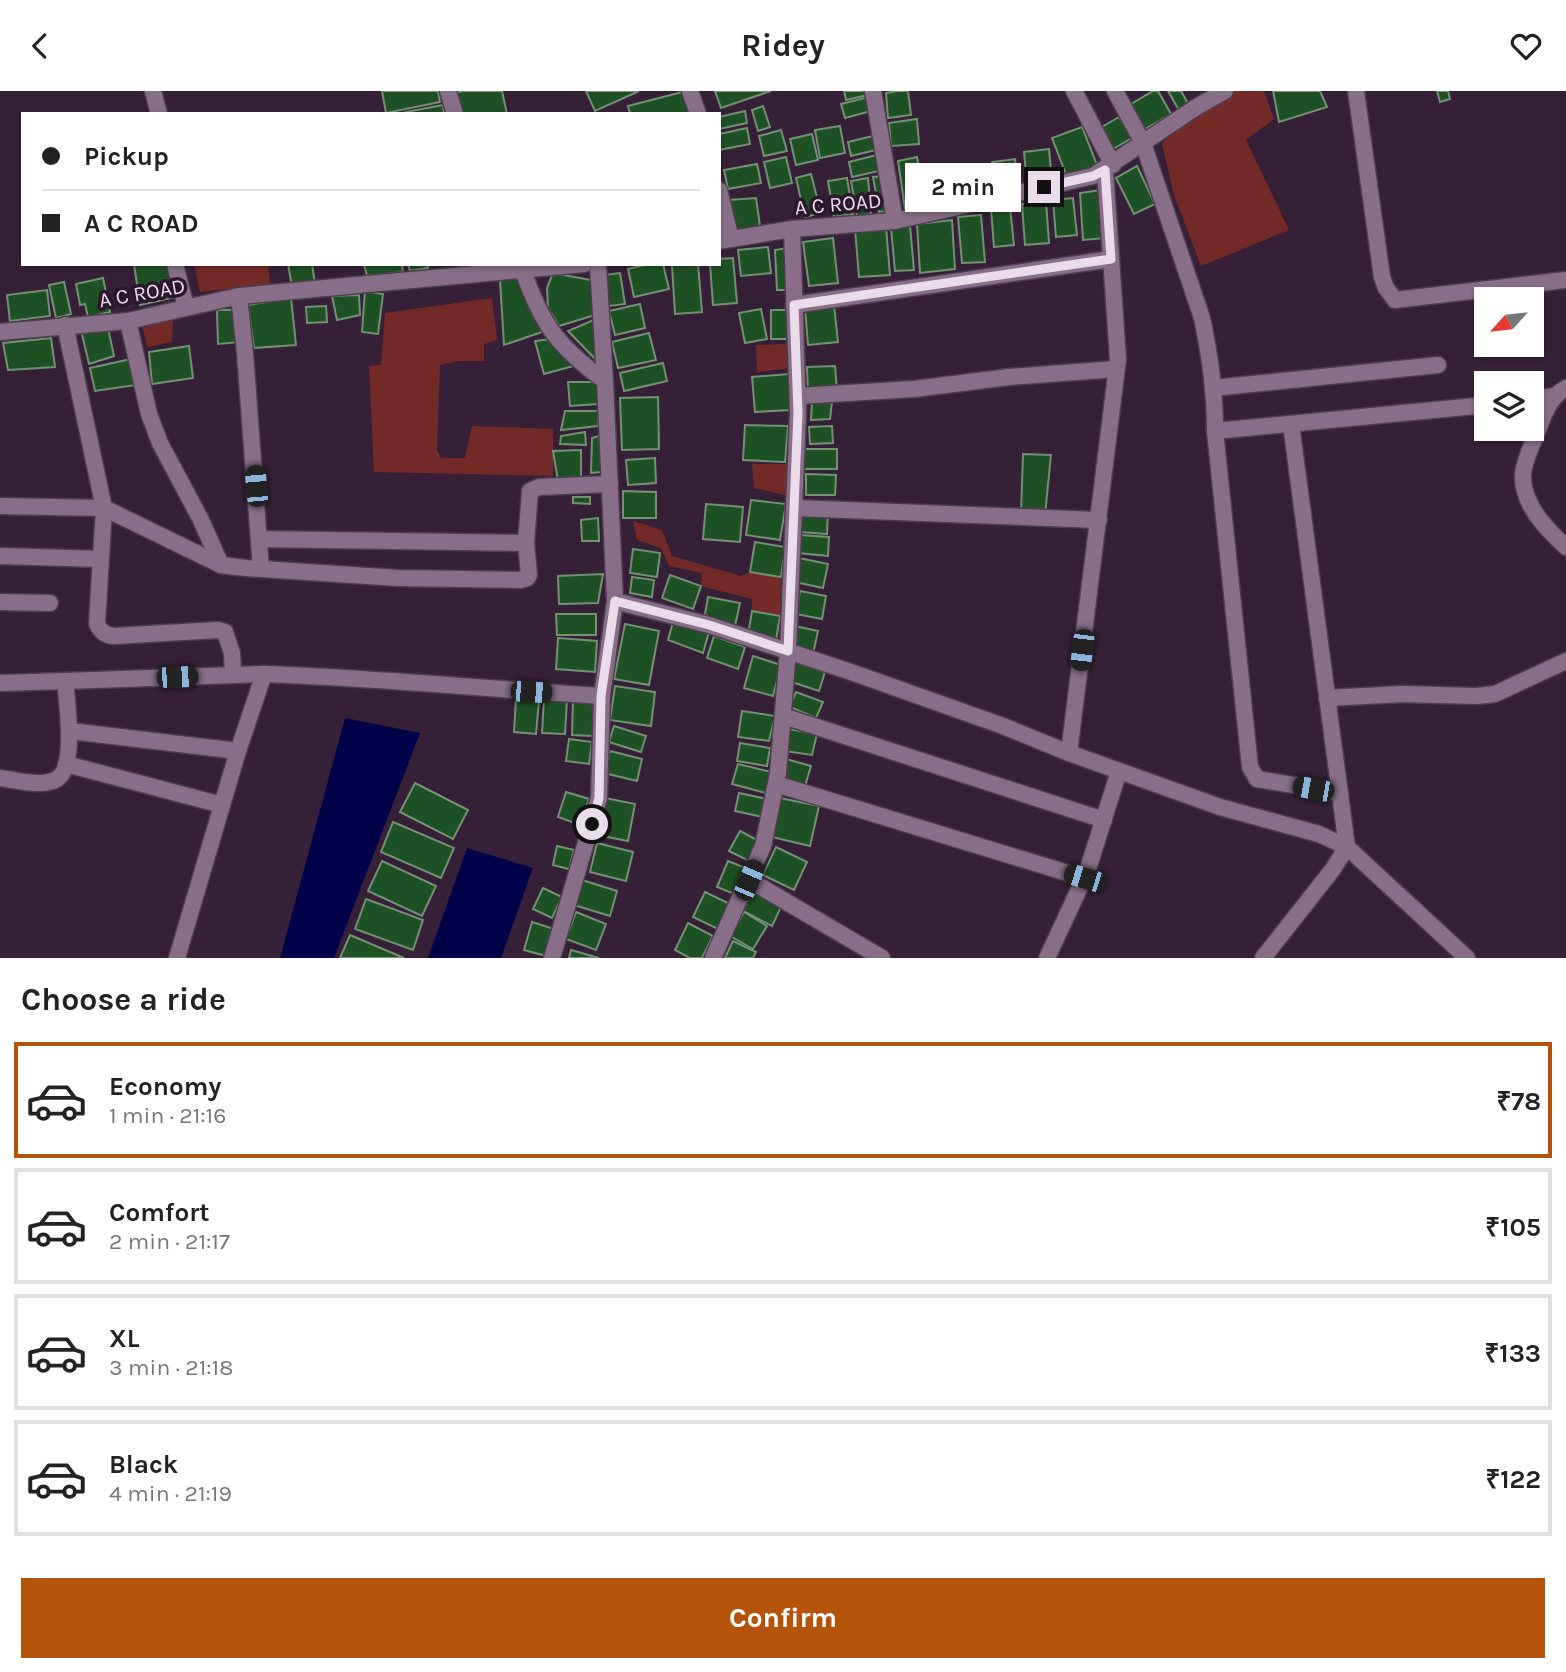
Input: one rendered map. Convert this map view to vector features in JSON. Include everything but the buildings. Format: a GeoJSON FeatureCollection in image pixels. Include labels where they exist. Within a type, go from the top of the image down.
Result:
{"type":"FeatureCollection","features":[{"type":"Feature","properties":{"kind":"street"},"geometry":{"type":"LineString","coordinates":[[153,91],[158,112]]}},
{"type":"Feature","properties":{"kind":"street"},"geometry":{"type":"LineString","coordinates":[[448,91],[454,112]]}},
{"type":"Feature","properties":{"kind":"street"},"geometry":{"type":"LineString","coordinates":[[690,91],[697,112]]}},
{"type":"Feature","properties":{"kind":"street"},"geometry":{"type":"LineString","coordinates":[[873,91],[895,221]]}},
{"type":"Feature","properties":{"kind":"street"},"geometry":{"type":"LineString","coordinates":[[1069,753],[1116,369],[1109,167],[1074,91]]}},
{"type":"Feature","properties":{"kind":"street"},"geometry":{"type":"LineString","coordinates":[[1115,91],[1143,143],[1202,318],[1213,389],[1215,431],[1250,767],[1257,779],[1340,793]]}},
{"type":"Feature","properties":{"kind":"street","name":"A C ROAD"},"geometry":{"type":"LineString","coordinates":[[725,240],[792,229],[895,221],[1093,176],[1143,143],[1194,98],[1225,91]]}},
{"type":"Feature","properties":{"kind":"street"},"geometry":{"type":"LineString","coordinates":[[1356,91],[1382,277],[1395,300],[1566,280]]}},
{"type":"Feature","properties":{"kind":"street"},"geometry":{"type":"LineString","coordinates":[[721,207],[725,240]]}},
{"type":"Feature","properties":{"kind":"street"},"geometry":{"type":"LineString","coordinates":[[713,958],[763,846],[776,784],[788,651],[798,396],[792,229]]}},
{"type":"Feature","properties":{"kind":"street"},"geometry":{"type":"LineString","coordinates":[[794,305],[1111,259]]}},
{"type":"Feature","properties":{"kind":"street"},"geometry":{"type":"LineString","coordinates":[[176,266],[186,307]]}},
{"type":"Feature","properties":{"kind":"street","name":"A C ROAD"},"geometry":{"type":"LineString","coordinates":[[0,332],[128,321],[239,296],[543,266]]}},
{"type":"Feature","properties":{"kind":"street"},"geometry":{"type":"LineString","coordinates":[[552,958],[599,798],[601,696],[615,601],[598,266]]}},
{"type":"Feature","properties":{"kind":"street"},"geometry":{"type":"LineString","coordinates":[[522,267],[537,307],[561,345],[576,360],[605,381]]}},
{"type":"Feature","properties":{"kind":"street"},"geometry":{"type":"LineString","coordinates":[[239,296],[261,569]]}},
{"type":"Feature","properties":{"kind":"street"},"geometry":{"type":"LineString","coordinates":[[128,321],[149,415],[160,443],[201,520],[221,565]]}},
{"type":"Feature","properties":{"kind":"street"},"geometry":{"type":"LineString","coordinates":[[65,325],[104,508],[97,624],[106,635],[114,636],[218,630],[225,632],[233,674]]}},
{"type":"Feature","properties":{"kind":"street"},"geometry":{"type":"LineString","coordinates":[[1213,389],[1438,365]]}},
{"type":"Feature","properties":{"kind":"street"},"geometry":{"type":"LineString","coordinates":[[798,396],[914,389],[1009,377],[1116,369]]}},
{"type":"Feature","properties":{"kind":"street"},"geometry":{"type":"LineString","coordinates":[[1560,392],[1547,407],[1523,475],[1533,509],[1542,524],[1566,547]]}},
{"type":"Feature","properties":{"kind":"street"},"geometry":{"type":"LineString","coordinates":[[1215,431],[1474,406]]}},
{"type":"Feature","properties":{"kind":"street"},"geometry":{"type":"LineString","coordinates":[[1264,958],[1347,847],[1291,424]]}},
{"type":"Feature","properties":{"kind":"street"},"geometry":{"type":"LineString","coordinates":[[0,506],[104,508],[221,565],[398,578],[520,580],[529,575],[526,543],[530,491],[539,487],[610,484]]}},
{"type":"Feature","properties":{"kind":"street"},"geometry":{"type":"LineString","coordinates":[[794,508],[1099,520]]}},
{"type":"Feature","properties":{"kind":"street"},"geometry":{"type":"LineString","coordinates":[[259,539],[526,543]]}},
{"type":"Feature","properties":{"kind":"street"},"geometry":{"type":"LineString","coordinates":[[0,556],[100,559]]}},
{"type":"Feature","properties":{"kind":"street"},"geometry":{"type":"LineString","coordinates":[[615,601],[709,625],[788,651],[1003,726],[1069,753],[1220,807],[1319,834],[1347,847],[1467,958]]}},
{"type":"Feature","properties":{"kind":"street"},"geometry":{"type":"LineString","coordinates":[[0,602],[50,603]]}},
{"type":"Feature","properties":{"kind":"street"},"geometry":{"type":"LineString","coordinates":[[1327,698],[1402,694],[1494,694],[1566,661]]}},
{"type":"Feature","properties":{"kind":"street"},"geometry":{"type":"LineString","coordinates":[[0,683],[264,674],[346,677],[460,688],[601,696]]}},
{"type":"Feature","properties":{"kind":"street"},"geometry":{"type":"LineString","coordinates":[[177,958],[238,751],[264,674]]}},
{"type":"Feature","properties":{"kind":"street"},"geometry":{"type":"LineString","coordinates":[[0,778],[49,782],[65,771],[70,731],[65,681]]}},
{"type":"Feature","properties":{"kind":"street"},"geometry":{"type":"LineString","coordinates":[[783,716],[1104,820]]}},
{"type":"Feature","properties":{"kind":"street"},"geometry":{"type":"LineString","coordinates":[[70,731],[238,751]]}},
{"type":"Feature","properties":{"kind":"street"},"geometry":{"type":"LineString","coordinates":[[66,764],[222,806]]}},
{"type":"Feature","properties":{"kind":"street"},"geometry":{"type":"LineString","coordinates":[[1047,958],[1084,878],[1119,771]]}},
{"type":"Feature","properties":{"kind":"street"},"geometry":{"type":"LineString","coordinates":[[776,784],[1084,878]]}},
{"type":"Feature","properties":{"kind":"street"},"geometry":{"type":"LineString","coordinates":[[749,880],[882,958]]}},
{"type":"Feature","properties":{"kind":"shaded area"},"geometry":{"type":"Polygon","coordinates":[[[1234,91],[1264,91],[1274,119],[1246,140],[1289,230],[1201,266],[1174,195],[1162,144],[1197,108],[1234,91]]]}},
{"type":"Feature","properties":{"kind":"shaded area"},"geometry":{"type":"Polygon","coordinates":[[[194,266],[268,266],[270,284],[200,292],[194,266]]]}},
{"type":"Feature","properties":{"kind":"shaded area"},"geometry":{"type":"Polygon","coordinates":[[[492,298],[497,340],[484,344],[484,361],[458,361],[440,365],[437,450],[441,458],[465,458],[472,426],[553,429],[553,476],[374,472],[369,366],[381,365],[385,313],[492,298]]]}},
{"type":"Feature","properties":{"kind":"shaded area"},"geometry":{"type":"Polygon","coordinates":[[[173,317],[172,342],[147,347],[142,323],[173,317]]]}},
{"type":"Feature","properties":{"kind":"shaded area"},"geometry":{"type":"Polygon","coordinates":[[[790,344],[791,368],[757,372],[756,345],[790,344]]]}},
{"type":"Feature","properties":{"kind":"shaded area"},"geometry":{"type":"Polygon","coordinates":[[[752,464],[789,464],[785,495],[754,488],[752,464]]]}},
{"type":"Feature","properties":{"kind":"shaded area"},"geometry":{"type":"Polygon","coordinates":[[[633,521],[662,530],[672,556],[741,576],[750,572],[781,577],[780,616],[752,611],[752,599],[701,586],[702,573],[669,566],[661,548],[637,540],[633,521]]]}},
{"type":"Feature","properties":{"kind":"shaded area"},"geometry":{"type":"Polygon","coordinates":[[[345,718],[420,733],[334,958],[280,958],[345,718]]]}},
{"type":"Feature","properties":{"kind":"shaded area"},"geometry":{"type":"Polygon","coordinates":[[[467,848],[533,868],[501,958],[428,958],[467,848]]]}},
{"type":"Feature","properties":{"kind":"route"},"geometry":{"type":"LineString","coordinates":[[592,824],[599,798],[601,696],[615,601],[709,625],[788,651],[798,413],[794,305],[1111,259],[1105,170],[1093,176],[1044,187]]}}]}
